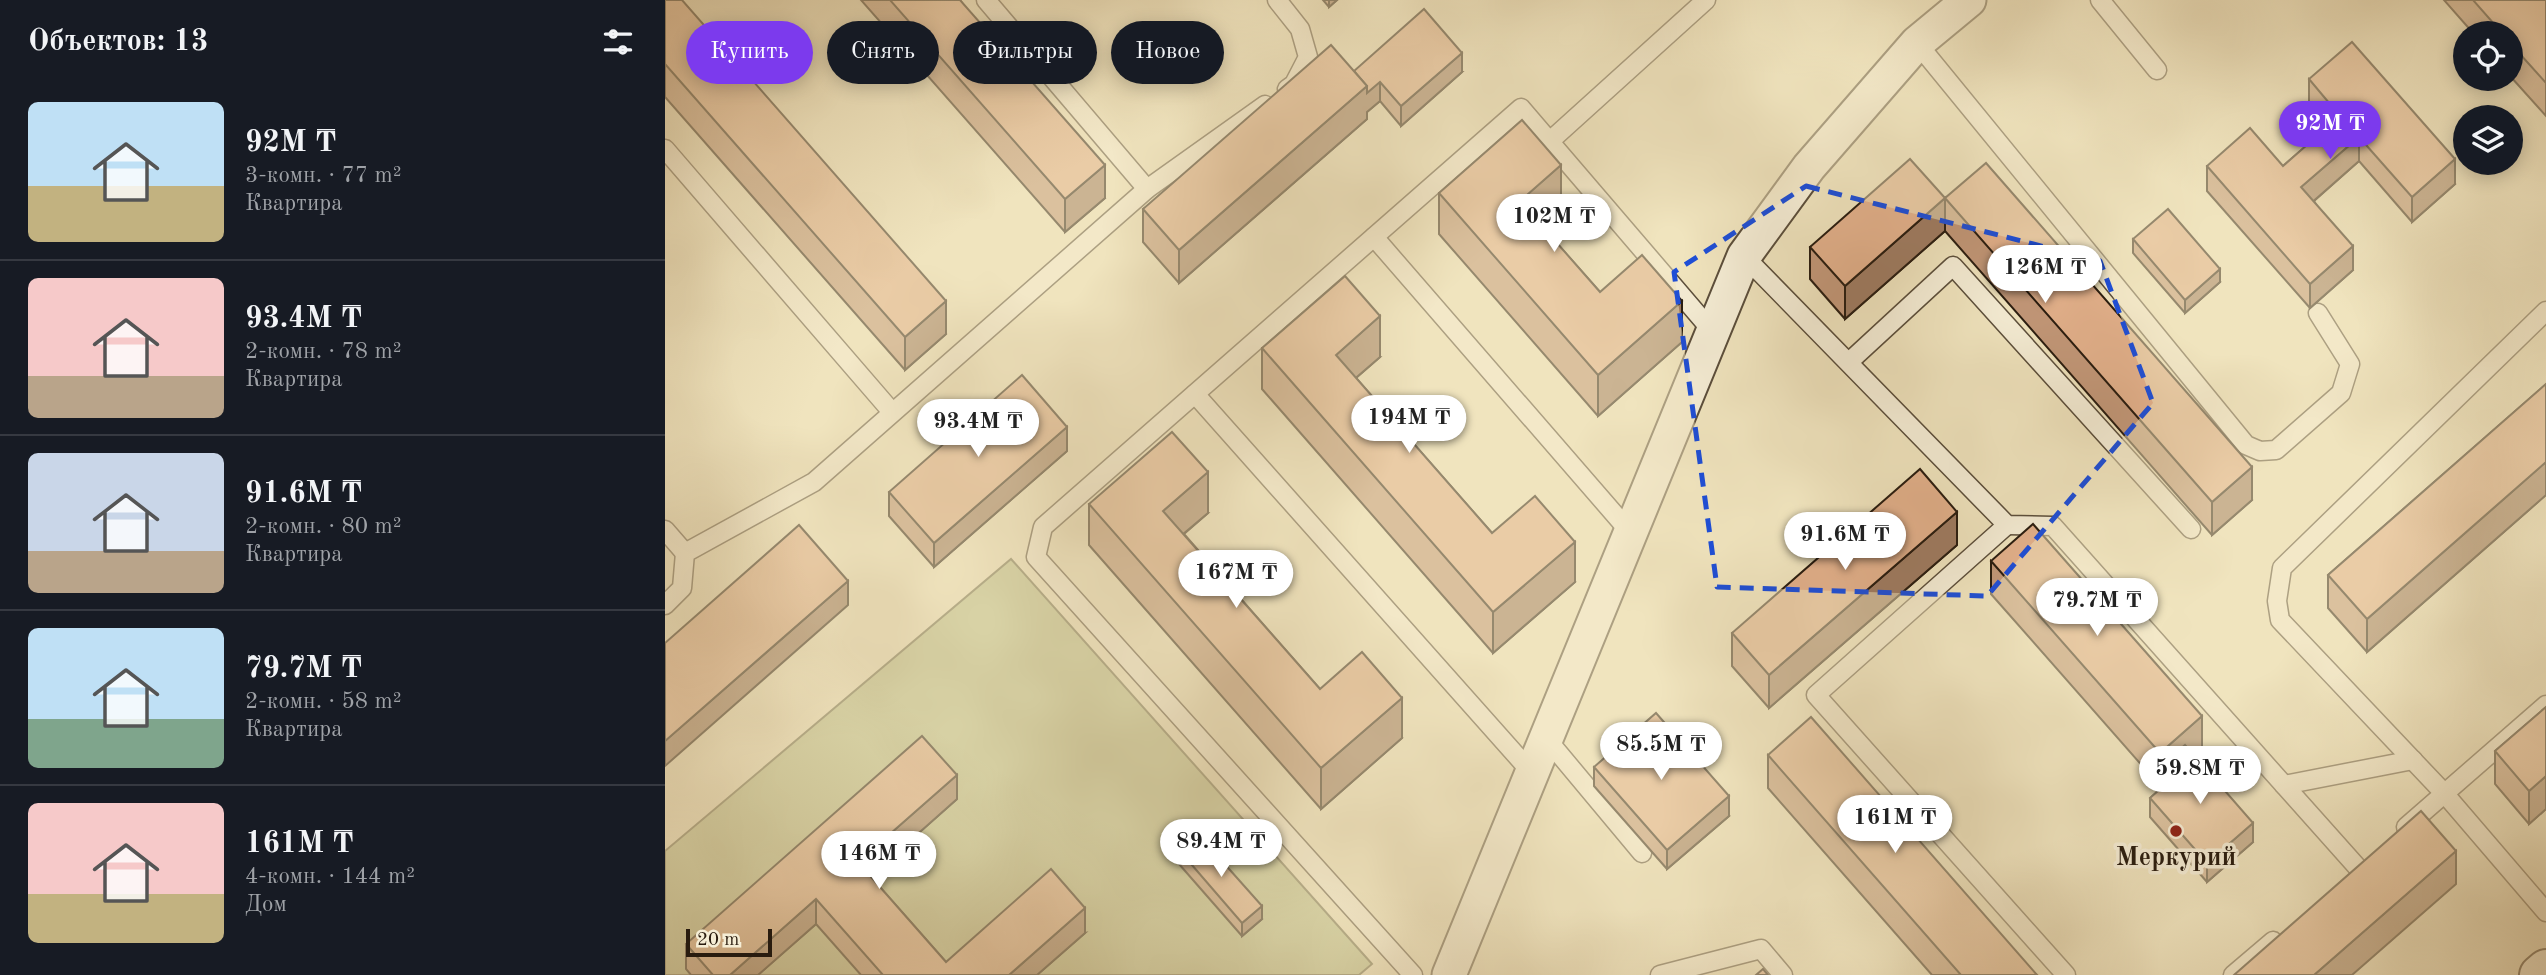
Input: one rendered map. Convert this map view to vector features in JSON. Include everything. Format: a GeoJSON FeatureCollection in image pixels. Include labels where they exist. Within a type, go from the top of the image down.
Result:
{"type":"FeatureCollection","features":[{"type":"Feature","properties":{"kind":"main road"},"geometry":{"type":"LineString","coordinates":[[2539,975],[2546,969]]}},
{"type":"Feature","properties":{"kind":"street"},"geometry":{"type":"LineString","coordinates":[[1449,975],[1744,256],[1809,167],[1917,43],[1969,0]]}},
{"type":"Feature","properties":{"kind":"lane"},"geometry":{"type":"LineString","coordinates":[[986,0],[1147,188]]}},
{"type":"Feature","properties":{"kind":"lane"},"geometry":{"type":"LineString","coordinates":[[685,553],[814,482],[1147,188],[1294,84],[1308,57],[1300,29],[1277,0]]}},
{"type":"Feature","properties":{"kind":"lane"},"geometry":{"type":"LineString","coordinates":[[1550,141],[1706,0]]}},
{"type":"Feature","properties":{"kind":"lane"},"geometry":{"type":"LineString","coordinates":[[2100,0],[2157,70]]}},
{"type":"Feature","properties":{"kind":"lane"},"geometry":{"type":"LineString","coordinates":[[1917,43],[2246,445],[2260,451],[2276,450],[2341,393],[2350,364],[2318,313]]}},
{"type":"Feature","properties":{"kind":"lane"},"geometry":{"type":"LineString","coordinates":[[1413,975],[1036,557],[1043,527],[1521,108],[1712,331]]}},
{"type":"Feature","properties":{"kind":"lane"},"geometry":{"type":"LineString","coordinates":[[665,149],[892,412]]}},
{"type":"Feature","properties":{"kind":"lane"},"geometry":{"type":"LineString","coordinates":[[1374,237],[1630,533]]}},
{"type":"Feature","properties":{"kind":"lane"},"geometry":{"type":"LineString","coordinates":[[1744,256],[1850,361],[2007,525]]}},
{"type":"Feature","properties":{"kind":"lane"},"geometry":{"type":"LineString","coordinates":[[1850,361],[1953,267],[2191,529]]}},
{"type":"Feature","properties":{"kind":"lane"},"geometry":{"type":"LineString","coordinates":[[2546,312],[2282,568],[2277,600],[2280,620],[2444,793],[2546,912]]}},
{"type":"Feature","properties":{"kind":"lane"},"geometry":{"type":"LineString","coordinates":[[1195,394],[1532,773]]}},
{"type":"Feature","properties":{"kind":"lane"},"geometry":{"type":"LineString","coordinates":[[2066,975],[1816,695],[2007,525],[2053,526],[2358,868]]}},
{"type":"Feature","properties":{"kind":"lane"},"geometry":{"type":"LineString","coordinates":[[665,530],[685,553],[682,588],[665,605]]}},
{"type":"Feature","properties":{"kind":"lane"},"geometry":{"type":"LineString","coordinates":[[2396,835],[2546,705]]}},
{"type":"Feature","properties":{"kind":"lane"},"geometry":{"type":"LineString","coordinates":[[1546,738],[1642,853]]}},
{"type":"Feature","properties":{"kind":"lane"},"geometry":{"type":"LineString","coordinates":[[2284,785],[2413,760]]}},
{"type":"Feature","properties":{"kind":"lane"},"geometry":{"type":"LineString","coordinates":[[2233,975],[2285,930]]}},
{"type":"Feature","properties":{"kind":"lane"},"geometry":{"type":"LineString","coordinates":[[1660,975],[1761,949],[1783,975]]}},
{"type":"Feature","properties":{"kind":"highlighted area"},"geometry":{"type":"Polygon","coordinates":[[[1806,186],[2100,261],[2153,403],[1987,596],[1717,587],[1674,272],[1806,186]]]}},
{"type":"Feature","properties":{"kind":"green space"},"geometry":{"type":"Polygon","coordinates":[[[1011,559],[1372,964],[1359,975],[665,975],[665,851],[1011,559]]]}},
{"type":"Feature","properties":{"kind":"building"},"geometry":{"type":"Polygon","coordinates":[[[665,0],[682,0],[700,21],[686,21],[686,84],[756,84],[946,301],[905,337],[665,64],[665,0]]]}},
{"type":"Feature","properties":{"kind":"building"},"geometry":{"type":"Polygon","coordinates":[[[890,0],[960,0],[978,21],[953,21],[953,72],[939,56],[939,21],[908,21],[890,0]]]}},
{"type":"Feature","properties":{"kind":"building"},"geometry":{"type":"Polygon","coordinates":[[[2473,0],[2546,0],[2546,83],[2523,57],[2523,21],[2491,21],[2473,0]]]}},
{"type":"Feature","properties":{"kind":"building"},"geometry":{"type":"Polygon","coordinates":[[[1424,9],[1462,53],[1401,106],[1380,82],[1367,93],[1367,86],[1354,71],[1424,9]]]}},
{"type":"Feature","properties":{"kind":"building"},"geometry":{"type":"Polygon","coordinates":[[[2352,42],[2453,157],[2453,161],[2412,197],[2359,137],[2301,187],[2353,246],[2310,284],[2207,166],[2250,128],[2283,166],[2340,116],[2309,79],[2352,42]]]}},
{"type":"Feature","properties":{"kind":"building"},"geometry":{"type":"Polygon","coordinates":[[[1331,45],[1367,86],[1179,250],[1143,209],[1331,45]]]}},
{"type":"Feature","properties":{"kind":"building"},"geometry":{"type":"Polygon","coordinates":[[[964,84],[1034,84],[1105,165],[1065,199],[964,84]]]}},
{"type":"Feature","properties":{"kind":"building"},"geometry":{"type":"Polygon","coordinates":[[[1522,120],[1561,165],[1520,201],[1600,292],[1642,255],[1682,301],[1598,375],[1439,193],[1522,120]]]}},
{"type":"Feature","properties":{"kind":"building"},"geometry":{"type":"Polygon","coordinates":[[[1910,159],[1945,198],[1845,286],[1810,247],[1910,159]]]}},
{"type":"Feature","properties":{"kind":"building"},"geometry":{"type":"Polygon","coordinates":[[[1986,163],[2252,467],[2212,502],[1945,198],[1986,163]]]}},
{"type":"Feature","properties":{"kind":"building"},"geometry":{"type":"Polygon","coordinates":[[[2168,209],[2220,269],[2185,300],[2133,239],[2168,209]]]}},
{"type":"Feature","properties":{"kind":"building"},"geometry":{"type":"Polygon","coordinates":[[[1345,276],[1380,316],[1336,355],[1492,533],[1535,496],[1575,542],[1493,612],[1262,348],[1345,276]]]}},
{"type":"Feature","properties":{"kind":"building"},"geometry":{"type":"Polygon","coordinates":[[[1022,375],[1067,427],[934,543],[889,492],[1022,375]]]}},
{"type":"Feature","properties":{"kind":"building"},"geometry":{"type":"Polygon","coordinates":[[[2546,384],[2546,462],[2367,619],[2328,575],[2546,384]]]}},
{"type":"Feature","properties":{"kind":"building"},"geometry":{"type":"Polygon","coordinates":[[[1172,432],[1208,472],[1163,511],[1320,689],[1362,652],[1402,698],[1321,768],[1089,504],[1172,432]]]}},
{"type":"Feature","properties":{"kind":"building"},"geometry":{"type":"Polygon","coordinates":[[[1920,469],[1957,512],[1769,675],[1732,633],[1920,469]]]}},
{"type":"Feature","properties":{"kind":"building"},"geometry":{"type":"Polygon","coordinates":[[[2033,524],[2202,716],[2160,753],[1991,561],[2033,524]]]}},
{"type":"Feature","properties":{"kind":"building"},"geometry":{"type":"Polygon","coordinates":[[[799,525],[848,581],[665,741],[665,643],[799,525]]]}},
{"type":"Feature","properties":{"kind":"building"},"geometry":{"type":"Polygon","coordinates":[[[2546,707],[2546,776],[2529,791],[2495,751],[2546,707]]]}},
{"type":"Feature","properties":{"kind":"building"},"geometry":{"type":"Polygon","coordinates":[[[1656,713],[1729,796],[1667,850],[1594,767],[1656,713]]]}},
{"type":"Feature","properties":{"kind":"building"},"geometry":{"type":"Polygon","coordinates":[[[1811,717],[2037,975],[1961,975],[1768,755],[1811,717]]]}},
{"type":"Feature","properties":{"kind":"building"},"geometry":{"type":"Polygon","coordinates":[[[922,736],[957,775],[858,862],[946,962],[1051,869],[1085,908],[1009,975],[883,975],[816,899],[730,975],[713,975],[686,944],[922,736]]]}},
{"type":"Feature","properties":{"kind":"building"},"geometry":{"type":"Polygon","coordinates":[[[2185,745],[2253,823],[2207,863],[2150,798],[2175,776],[2164,763],[2185,745]]]}},
{"type":"Feature","properties":{"kind":"building"},"geometry":{"type":"Polygon","coordinates":[[[2421,811],[2456,851],[2314,975],[2234,975],[2421,811]]]}},
{"type":"Feature","properties":{"kind":"building"},"geometry":{"type":"Polygon","coordinates":[[[1198,834],[1262,906],[1242,923],[1179,850],[1198,834]]]}},
{"type":"Feature","properties":{"kind":"building"},"geometry":{"type":"Polygon","coordinates":[[[1763,969],[1768,975],[1756,975],[1763,969]]]}},
{"type":"Feature","properties":{"kind":"place","name":"Меркурий"},"geometry":{"type":"Point","coordinates":[2176,831]}}]}
